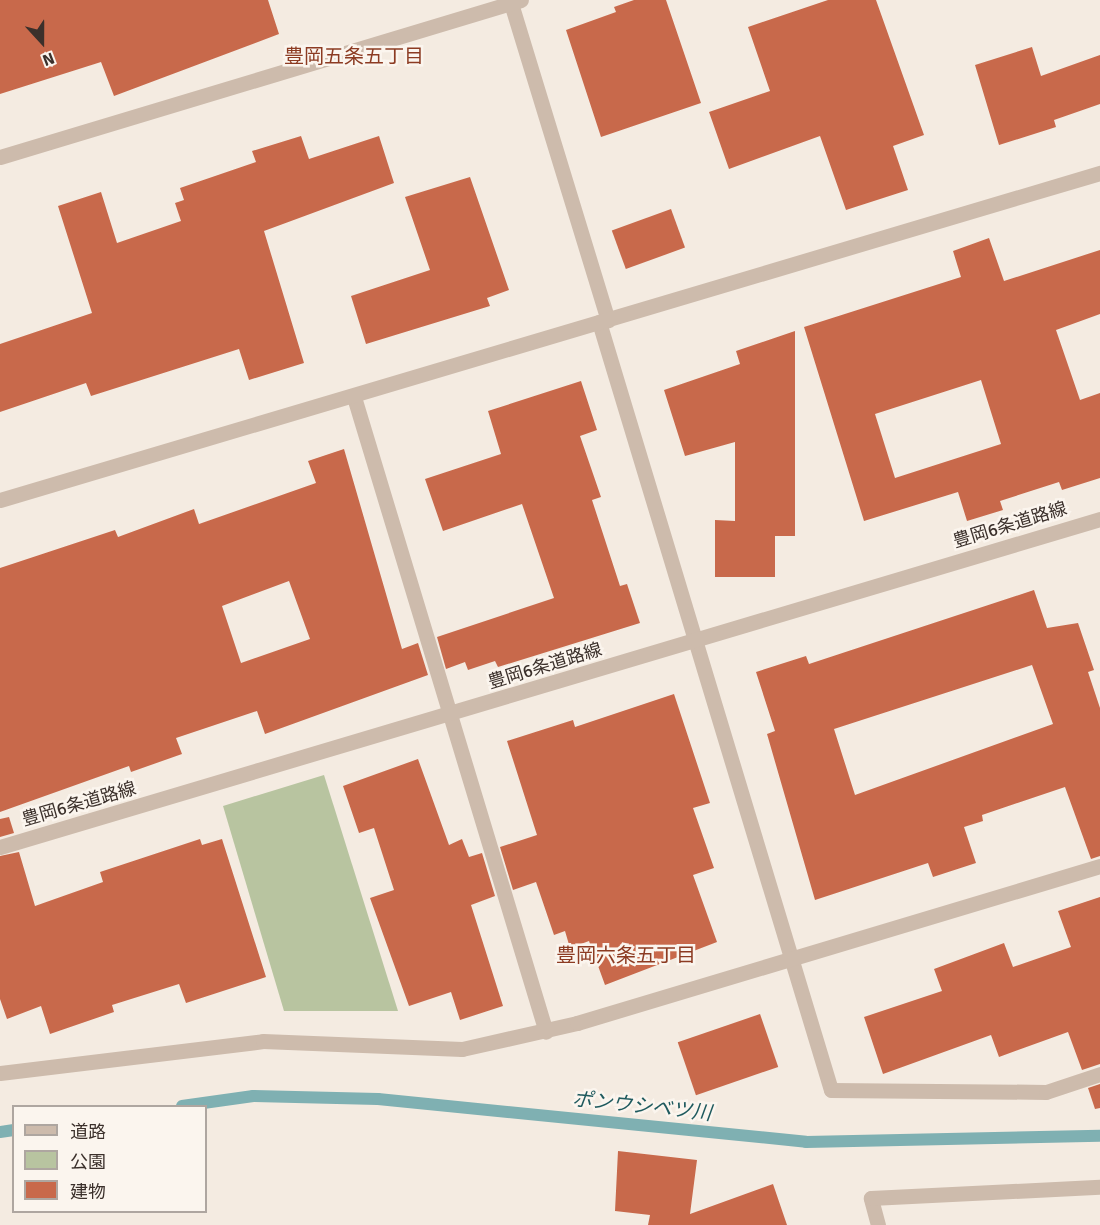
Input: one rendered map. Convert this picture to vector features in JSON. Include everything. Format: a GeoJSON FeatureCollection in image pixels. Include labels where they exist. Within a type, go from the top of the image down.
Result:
{"type":"FeatureCollection","features":[{"type":"Feature","properties":{"kind":"street"},"geometry":{"type":"LineString","coordinates":[[0,157],[514,1],[604,321],[831,1090],[1046,1092],[1100,1074]]}},
{"type":"Feature","properties":{"kind":"street"},"geometry":{"type":"LineString","coordinates":[[0,501],[1100,173]]}},
{"type":"Feature","properties":{"kind":"street"},"geometry":{"type":"LineString","coordinates":[[354,397],[453,714],[546,1032]]}},
{"type":"Feature","properties":{"kind":"street","name":"豊岡6条道路線"},"geometry":{"type":"LineString","coordinates":[[0,847],[453,714],[1100,519]]}},
{"type":"Feature","properties":{"kind":"street"},"geometry":{"type":"LineString","coordinates":[[0,1073],[263,1041],[462,1049],[546,1032],[794,960],[1100,866]]}},
{"type":"Feature","properties":{"kind":"street"},"geometry":{"type":"LineString","coordinates":[[878,1225],[871,1198],[1100,1186]]}},
{"type":"Feature","properties":{"kind":"green space"},"geometry":{"type":"Polygon","coordinates":[[[324,775],[398,1011],[284,1011],[223,806],[324,775]]]}},
{"type":"Feature","properties":{"kind":"building"},"geometry":{"type":"Polygon","coordinates":[[[0,0],[268,0],[279,34],[114,96],[101,62],[0,94],[0,0]]]}},
{"type":"Feature","properties":{"kind":"building"},"geometry":{"type":"Polygon","coordinates":[[[634,0],[666,0],[701,103],[601,137],[566,30],[616,12],[614,7],[634,0]]]}},
{"type":"Feature","properties":{"kind":"building"},"geometry":{"type":"Polygon","coordinates":[[[828,0],[876,0],[924,135],[893,146],[908,190],[846,210],[820,136],[729,169],[709,112],[770,91],[748,27],[828,0]]]}},
{"type":"Feature","properties":{"kind":"building"},"geometry":{"type":"Polygon","coordinates":[[[1032,47],[1041,76],[1100,55],[1100,104],[1054,120],[1056,127],[999,145],[975,65],[1032,47]]]}},
{"type":"Feature","properties":{"kind":"building"},"geometry":{"type":"Polygon","coordinates":[[[301,136],[309,159],[379,136],[394,183],[264,231],[304,363],[249,380],[239,349],[91,396],[86,383],[0,412],[0,344],[92,313],[58,206],[101,192],[117,243],[181,221],[175,203],[184,200],[180,188],[256,162],[252,151],[301,136]]]}},
{"type":"Feature","properties":{"kind":"building"},"geometry":{"type":"Polygon","coordinates":[[[470,177],[509,290],[487,298],[490,306],[366,344],[351,296],[430,270],[405,197],[470,177]]]}},
{"type":"Feature","properties":{"kind":"building"},"geometry":{"type":"Polygon","coordinates":[[[671,209],[685,248],[626,269],[612,231],[671,209]]]}},
{"type":"Feature","properties":{"kind":"building"},"geometry":{"type":"Polygon","coordinates":[[[989,238],[1004,281],[1100,250],[1100,314],[1056,330],[1080,400],[1100,393],[1100,478],[1062,490],[1059,482],[1000,501],[1003,510],[967,521],[958,492],[864,521],[804,327],[961,277],[953,251],[989,238]],[[981,380],[875,414],[895,478],[1001,444],[981,380]]]}},
{"type":"Feature","properties":{"kind":"building"},"geometry":{"type":"Polygon","coordinates":[[[795,331],[795,536],[775,536],[775,577],[715,577],[715,520],[735,521],[735,442],[685,456],[664,390],[740,364],[736,351],[795,331]]]}},
{"type":"Feature","properties":{"kind":"building"},"geometry":{"type":"Polygon","coordinates":[[[581,381],[597,430],[580,436],[601,497],[592,500],[620,586],[627,584],[640,623],[498,667],[495,661],[468,670],[465,662],[446,669],[437,637],[554,598],[522,504],[443,531],[425,479],[501,454],[488,411],[581,381]]]}},
{"type":"Feature","properties":{"kind":"building"},"geometry":{"type":"Polygon","coordinates":[[[344,449],[402,649],[418,643],[428,675],[265,734],[257,711],[176,738],[182,754],[131,772],[129,766],[0,812],[0,568],[115,530],[118,537],[194,509],[199,524],[316,483],[308,461],[344,449]],[[289,581],[222,606],[241,663],[310,639],[289,581]]]}},
{"type":"Feature","properties":{"kind":"building"},"geometry":{"type":"Polygon","coordinates":[[[1034,590],[1047,628],[1078,623],[1094,670],[1088,672],[1100,708],[1100,856],[1091,859],[1065,787],[982,815],[983,821],[964,827],[976,863],[933,877],[928,863],[815,900],[767,734],[775,731],[756,672],[806,656],[809,664],[1034,590]],[[1032,665],[834,729],[855,795],[1053,724],[1032,665]]]}},
{"type":"Feature","properties":{"kind":"building"},"geometry":{"type":"Polygon","coordinates":[[[674,694],[710,803],[693,808],[714,868],[693,875],[717,942],[605,985],[589,941],[570,948],[565,931],[554,935],[536,882],[513,890],[500,847],[537,835],[507,741],[573,720],[575,727],[674,694]]]}},
{"type":"Feature","properties":{"kind":"building"},"geometry":{"type":"Polygon","coordinates":[[[418,759],[449,845],[462,839],[469,857],[482,853],[495,896],[471,905],[503,1006],[460,1020],[451,992],[409,1006],[370,898],[394,890],[374,828],[359,833],[343,786],[418,759]]]}},
{"type":"Feature","properties":{"kind":"building"},"geometry":{"type":"Polygon","coordinates":[[[9,817],[14,833],[0,837],[0,819],[9,817]]]}},
{"type":"Feature","properties":{"kind":"building"},"geometry":{"type":"Polygon","coordinates":[[[200,839],[202,845],[222,839],[266,977],[186,1003],[179,984],[112,1005],[114,1012],[50,1034],[41,1006],[7,1019],[0,999],[0,856],[19,852],[35,906],[103,882],[100,872],[200,839]]]}},
{"type":"Feature","properties":{"kind":"building"},"geometry":{"type":"Polygon","coordinates":[[[1100,897],[1100,1064],[1082,1070],[1068,1032],[999,1057],[991,1035],[883,1074],[864,1017],[942,991],[934,969],[1004,943],[1013,967],[1071,947],[1058,911],[1100,897]]]}},
{"type":"Feature","properties":{"kind":"building"},"geometry":{"type":"Polygon","coordinates":[[[760,1014],[778,1067],[696,1095],[678,1042],[760,1014]]]}},
{"type":"Feature","properties":{"kind":"building"},"geometry":{"type":"Polygon","coordinates":[[[1100,1084],[1100,1108],[1095,1109],[1088,1088],[1100,1084]]]}},
{"type":"Feature","properties":{"kind":"building"},"geometry":{"type":"Polygon","coordinates":[[[618,1151],[697,1160],[690,1214],[773,1184],[787,1225],[648,1225],[650,1215],[615,1211],[618,1151]]]}},
{"type":"Feature","properties":{"kind":"waterway","name":"ポンウシベツ川"},"geometry":{"type":"LineString","coordinates":[[189,1105],[253,1096],[378,1099],[806,1142],[1100,1136]]}},
{"type":"Feature","properties":{"kind":"waterway","name":"ポンウシベツ川"},"geometry":{"type":"LineString","coordinates":[[0,1132],[12,1130]]}},
{"type":"Feature","properties":{"kind":"district","name":"豊岡五条五丁目"},"geometry":{"type":"Point","coordinates":[354,56]}},
{"type":"Feature","properties":{"kind":"district","name":"豊岡六条五丁目"},"geometry":{"type":"Point","coordinates":[626,955]}}]}
